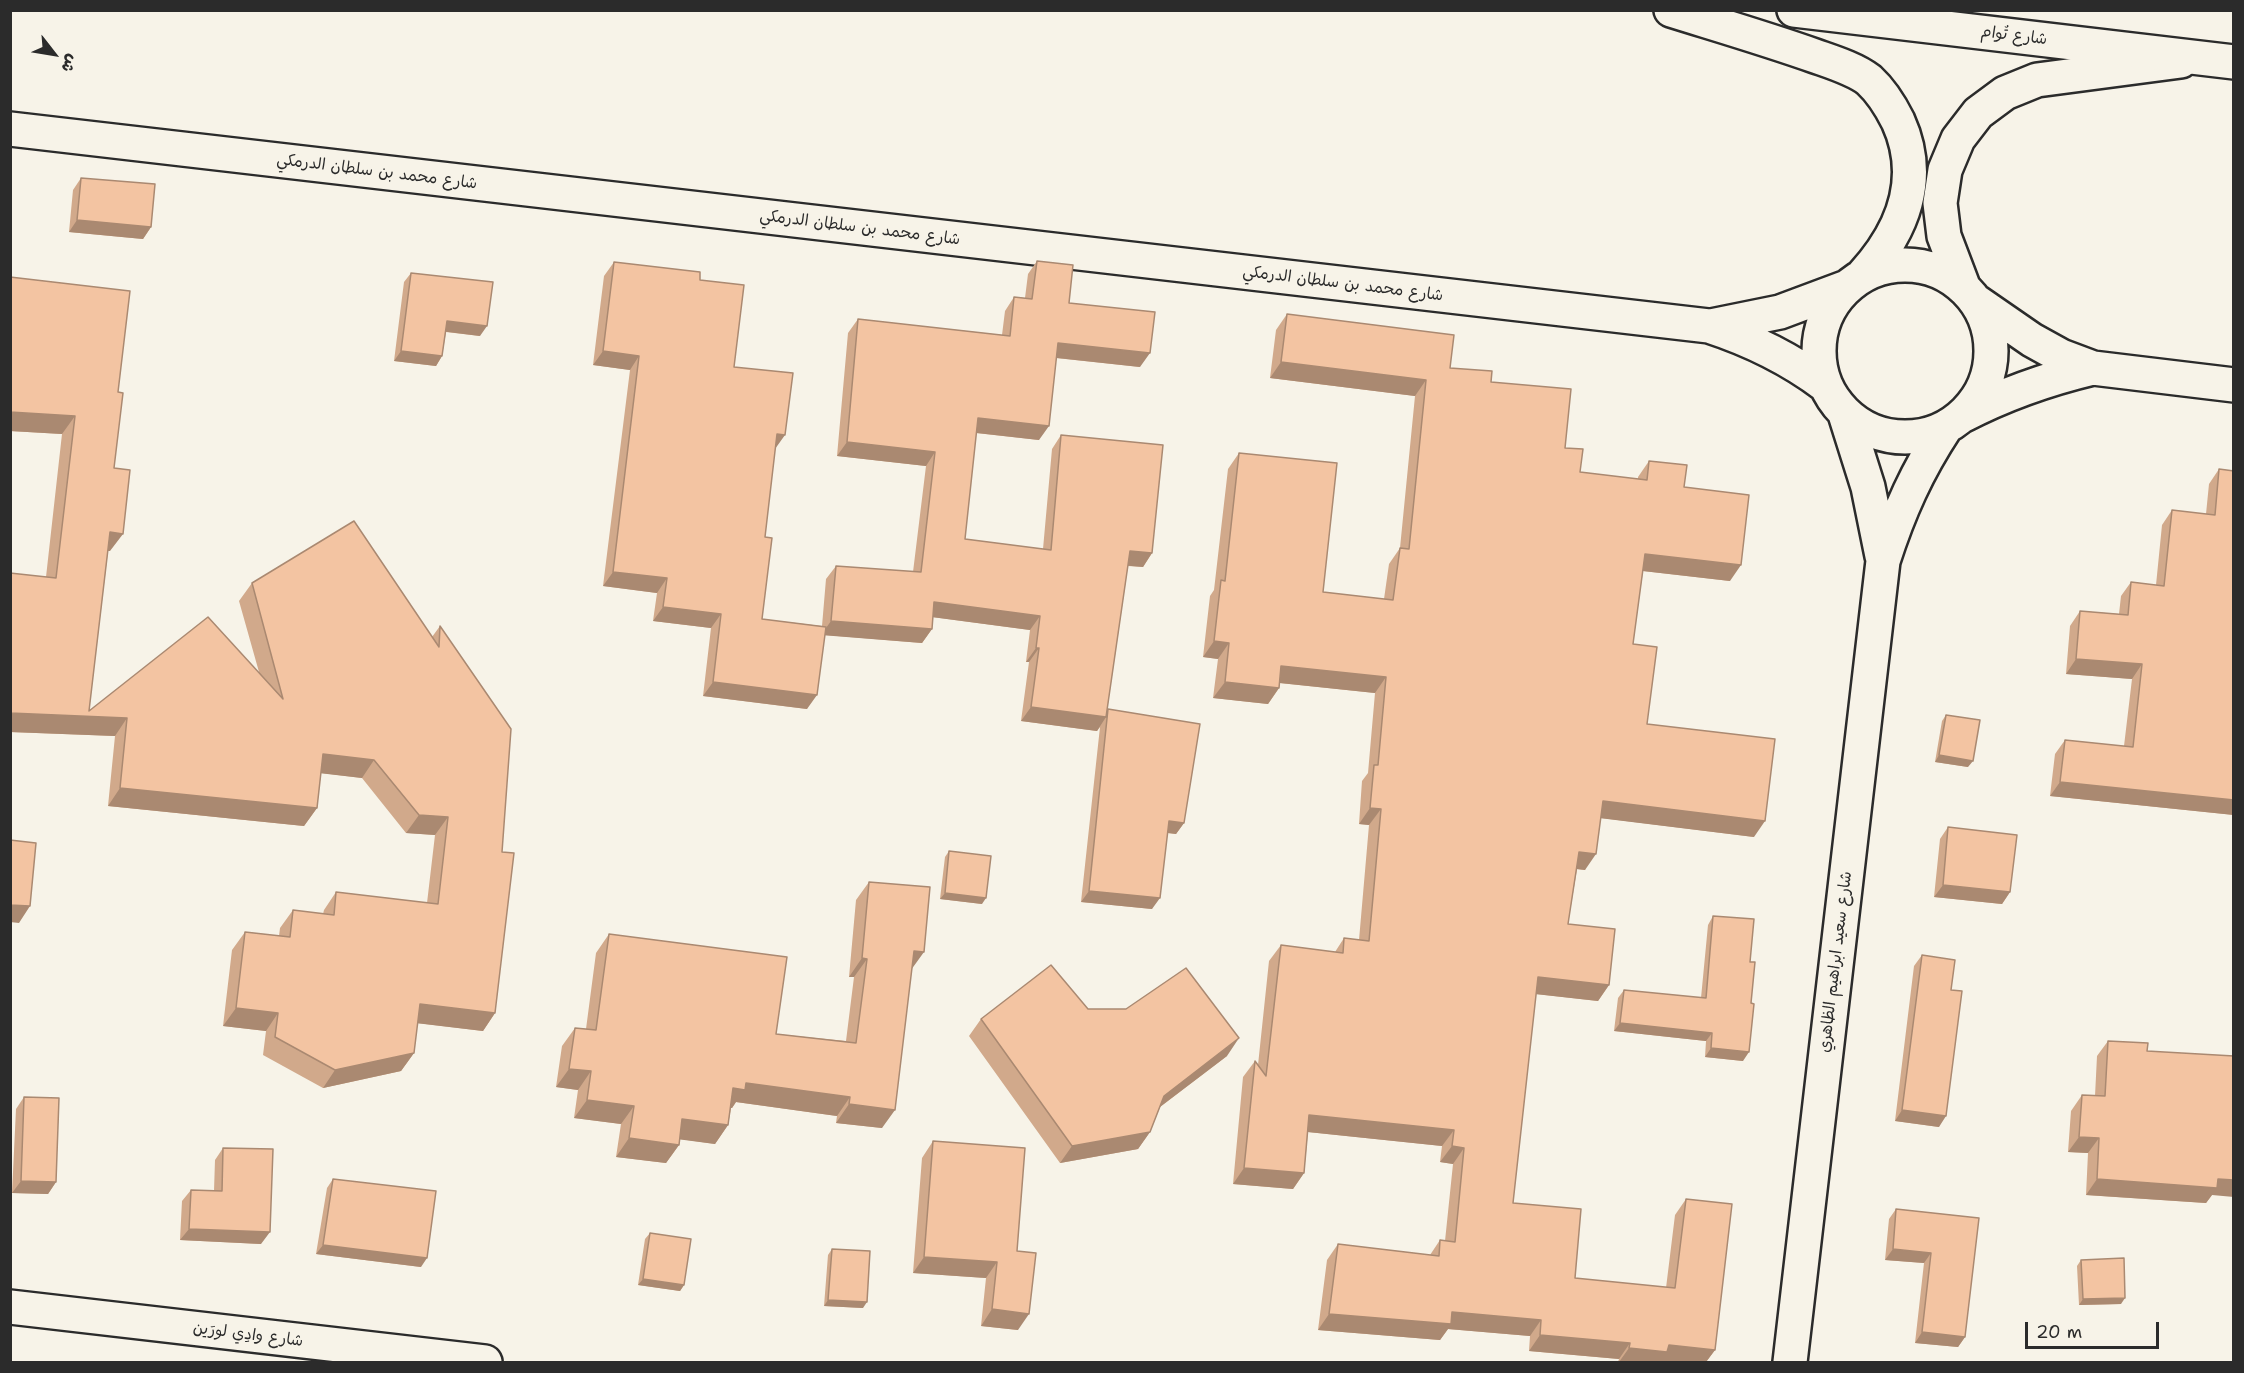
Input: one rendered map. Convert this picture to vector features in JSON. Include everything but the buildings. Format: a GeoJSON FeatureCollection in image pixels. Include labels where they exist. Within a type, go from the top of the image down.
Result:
{"type":"FeatureCollection","features":[{"type":"Feature","properties":{"kind":"street"},"geometry":{"type":"LineString","coordinates":[[1671,10],[1835,63],[1868,80],[1892,107],[1907,141],[1911,177],[1903,212],[1878,259],[1830,307],[1821,332],[1819,359],[1825,385],[1845,414],[1868,429],[1894,437],[1921,436],[1991,401],[2024,388],[2092,368]]}},
{"type":"Feature","properties":{"kind":"street","name":"شارع تُوام"},"geometry":{"type":"LineString","coordinates":[[1794,10],[2218,60]]}},
{"type":"Feature","properties":{"kind":"street"},"geometry":{"type":"LineString","coordinates":[[1953,422],[1977,399],[1988,375],[1992,351],[1988,325],[1970,294],[1944,236],[1940,203],[1945,170],[1958,139],[1978,113],[2005,93],[2037,80],[2218,60]]}},
{"type":"Feature","properties":{"kind":"street","name":"شارع محمد بن سلطان الدرمكي"},"geometry":{"type":"LineString","coordinates":[[10,129],[1709,326],[1740,336],[1771,350],[1799,365],[1825,385]]}},
{"type":"Feature","properties":{"kind":"street"},"geometry":{"type":"LineString","coordinates":[[1855,281],[1887,266],[1915,264],[1941,271],[2032,340],[2061,356],[2092,368],[2234,385]]}},
{"type":"Feature","properties":{"kind":"street","name":"شارع محمد بن سلطان الدرمكي"},"geometry":{"type":"LineString","coordinates":[[1709,326],[1779,312],[1855,281]]}},
{"type":"Feature","properties":{"kind":"street","name":"شارع سعيد ابراهيم الظاهري"},"geometry":{"type":"LineString","coordinates":[[1845,414],[1868,487],[1883,561]]}},
{"type":"Feature","properties":{"kind":"street","name":"شارع سعيد ابراهيم الظاهري"},"geometry":{"type":"LineString","coordinates":[[1790,1362],[1883,561],[1908,491],[1925,458],[1953,422]]}},
{"type":"Feature","properties":{"kind":"street","name":"شارع وادِي لورَين"},"geometry":{"type":"LineString","coordinates":[[10,1307],[485,1362]]}}]}
